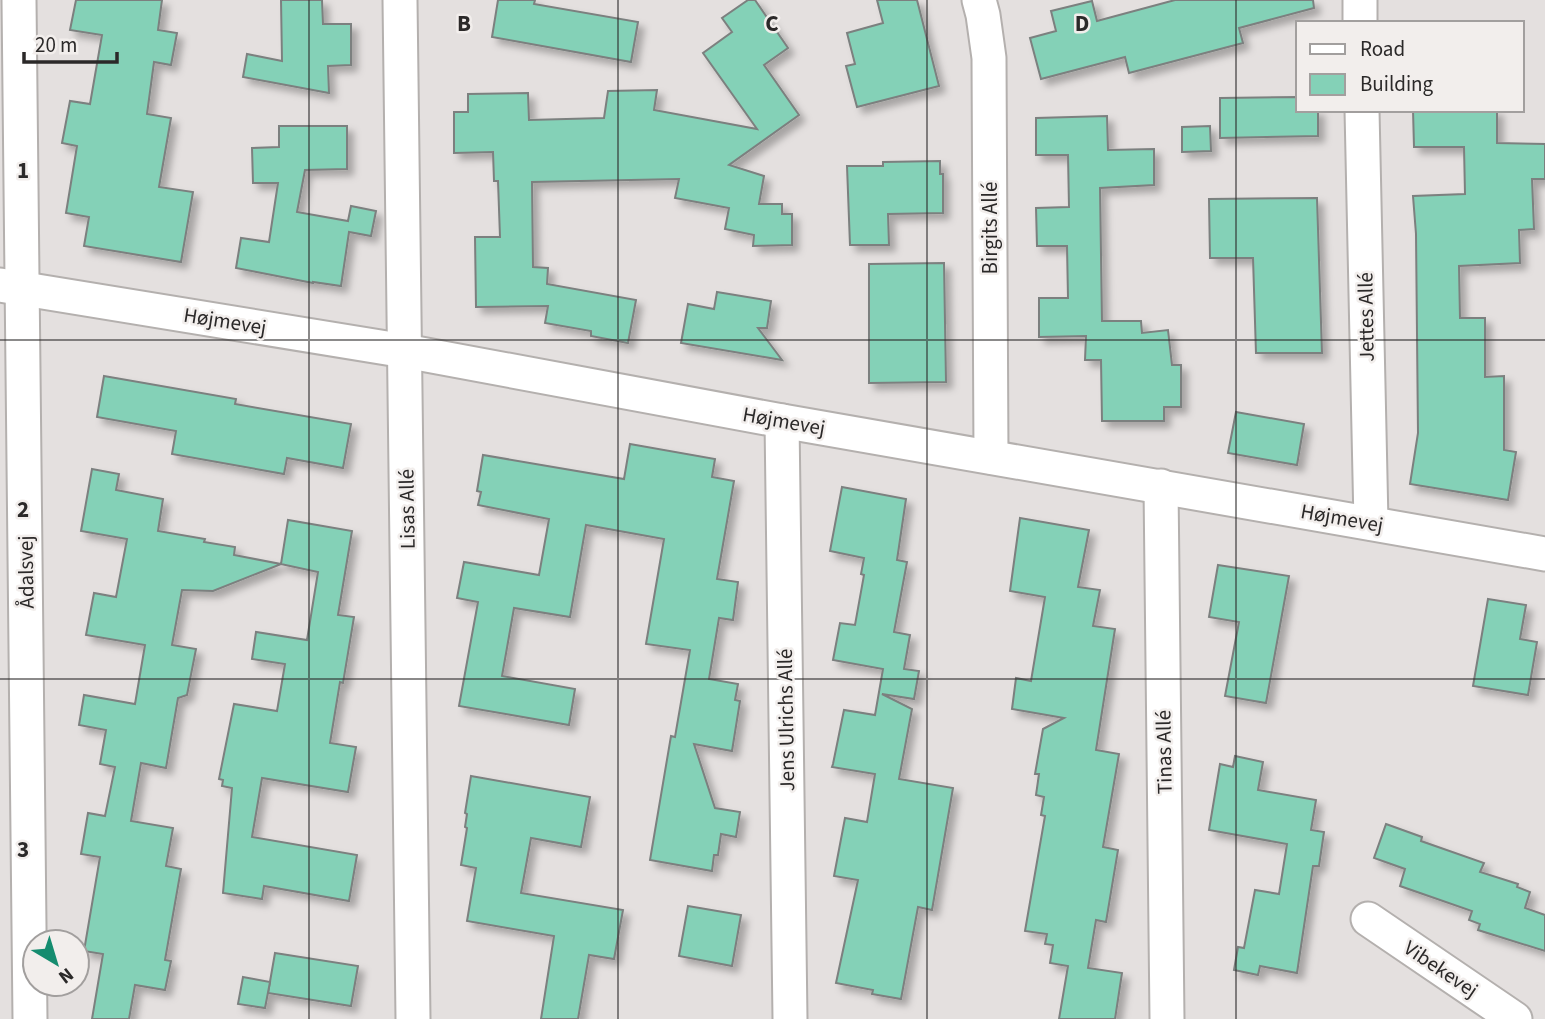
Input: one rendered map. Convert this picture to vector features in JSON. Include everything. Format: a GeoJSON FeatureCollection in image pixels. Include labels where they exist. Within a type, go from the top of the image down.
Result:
{"type":"FeatureCollection","features":[{"type":"Feature","properties":{"kind":"street","name":"Ådalsvej"},"geometry":{"type":"LineString","coordinates":[[19,0],[11,287],[30,1019]]}},
{"type":"Feature","properties":{"kind":"street","name":"Lisas Allé"},"geometry":{"type":"LineString","coordinates":[[400,0],[413,1019]]}},
{"type":"Feature","properties":{"kind":"street","name":"Birgits Allé"},"geometry":{"type":"LineString","coordinates":[[979,0],[989,58],[992,457]]}},
{"type":"Feature","properties":{"kind":"street"},"geometry":{"type":"LineString","coordinates":[[1360,0],[1360,21]]}},
{"type":"Feature","properties":{"kind":"street","name":"Jettes Allé"},"geometry":{"type":"LineString","coordinates":[[1362,112],[1371,523]]}},
{"type":"Feature","properties":{"kind":"street","name":"Højmevej"},"geometry":{"type":"LineString","coordinates":[[11,287],[405,351],[782,421],[1545,554]]}},
{"type":"Feature","properties":{"kind":"street","name":"Jens Ulrichs Allé"},"geometry":{"type":"LineString","coordinates":[[782,421],[790,1019]]}},
{"type":"Feature","properties":{"kind":"street","name":"Tinas Allé"},"geometry":{"type":"LineString","coordinates":[[1161,486],[1167,1019]]}},
{"type":"Feature","properties":{"kind":"street","name":"Vibekevej"},"geometry":{"type":"LineString","coordinates":[[1368,919],[1515,1019]]}},
{"type":"Feature","properties":{"kind":"building"},"geometry":{"type":"Polygon","coordinates":[[[76,0],[162,0],[158,30],[177,33],[171,65],[154,62],[147,114],[171,118],[159,187],[193,192],[181,262],[84,246],[89,217],[66,213],[77,146],[62,143],[70,101],[90,104],[102,35],[70,30],[76,0]]]}},
{"type":"Feature","properties":{"kind":"building"},"geometry":{"type":"Polygon","coordinates":[[[281,0],[322,0],[323,24],[351,24],[351,65],[328,66],[329,93],[243,77],[247,54],[282,61],[281,0]]]}},
{"type":"Feature","properties":{"kind":"building"},"geometry":{"type":"Polygon","coordinates":[[[498,0],[535,0],[534,4],[638,22],[631,62],[492,37],[498,0]]]}},
{"type":"Feature","properties":{"kind":"building"},"geometry":{"type":"Polygon","coordinates":[[[748,0],[755,0],[788,48],[764,65],[799,115],[729,165],[764,176],[759,204],[782,204],[782,214],[792,214],[792,245],[753,246],[754,235],[725,229],[729,208],[675,198],[679,179],[532,182],[533,267],[548,268],[547,284],[636,300],[628,343],[591,336],[591,331],[545,323],[548,306],[476,307],[475,237],[500,237],[498,181],[494,181],[493,152],[454,153],[454,112],[468,112],[468,94],[528,93],[529,120],[604,118],[608,91],[657,90],[654,110],[757,129],[703,53],[732,32],[722,18],[748,0]]]}},
{"type":"Feature","properties":{"kind":"building"},"geometry":{"type":"Polygon","coordinates":[[[877,0],[917,0],[939,86],[857,107],[846,66],[855,64],[847,33],[883,23],[877,0]]]}},
{"type":"Feature","properties":{"kind":"building"},"geometry":{"type":"Polygon","coordinates":[[[1175,0],[1313,0],[1314,8],[1239,28],[1243,43],[1129,73],[1125,57],[1041,79],[1030,38],[1056,31],[1051,11],[1092,1],[1097,21],[1175,0]]]}},
{"type":"Feature","properties":{"kind":"building"},"geometry":{"type":"Polygon","coordinates":[[[1296,97],[1296,112],[1318,112],[1318,136],[1220,138],[1220,98],[1296,97]]]}},
{"type":"Feature","properties":{"kind":"building"},"geometry":{"type":"Polygon","coordinates":[[[1413,112],[1497,112],[1497,143],[1545,144],[1545,179],[1532,179],[1534,229],[1519,230],[1520,263],[1459,266],[1460,318],[1485,318],[1485,377],[1504,376],[1504,450],[1516,452],[1508,500],[1410,484],[1418,433],[1416,234],[1413,196],[1465,194],[1464,147],[1414,147],[1413,112]]]}},
{"type":"Feature","properties":{"kind":"building"},"geometry":{"type":"Polygon","coordinates":[[[1107,116],[1108,150],[1154,149],[1154,185],[1100,188],[1102,321],[1141,321],[1142,333],[1168,330],[1172,365],[1181,365],[1181,407],[1164,407],[1164,421],[1102,421],[1101,360],[1085,360],[1086,336],[1039,337],[1039,298],[1068,298],[1067,246],[1037,246],[1036,208],[1069,207],[1068,155],[1036,155],[1036,118],[1107,116]]]}},
{"type":"Feature","properties":{"kind":"building"},"geometry":{"type":"Polygon","coordinates":[[[279,126],[347,126],[347,169],[305,170],[297,212],[348,221],[351,206],[376,211],[371,236],[349,232],[341,286],[236,268],[241,238],[269,242],[278,183],[253,183],[252,148],[279,147],[279,126]]]}},
{"type":"Feature","properties":{"kind":"building"},"geometry":{"type":"Polygon","coordinates":[[[1210,126],[1211,151],[1182,152],[1182,127],[1210,126]]]}},
{"type":"Feature","properties":{"kind":"building"},"geometry":{"type":"Polygon","coordinates":[[[940,161],[940,174],[943,174],[943,213],[888,214],[889,245],[850,245],[847,166],[940,161]]]}},
{"type":"Feature","properties":{"kind":"building"},"geometry":{"type":"Polygon","coordinates":[[[1317,198],[1322,353],[1256,353],[1253,258],[1210,258],[1209,199],[1317,198]]]}},
{"type":"Feature","properties":{"kind":"building"},"geometry":{"type":"Polygon","coordinates":[[[944,263],[946,382],[869,383],[869,264],[944,263]]]}},
{"type":"Feature","properties":{"kind":"building"},"geometry":{"type":"Polygon","coordinates":[[[717,292],[771,301],[767,328],[758,328],[782,360],[681,343],[688,304],[714,309],[717,292]]]}},
{"type":"Feature","properties":{"kind":"building"},"geometry":{"type":"Polygon","coordinates":[[[104,376],[236,399],[235,404],[351,424],[343,468],[287,458],[284,474],[172,454],[176,431],[97,417],[104,376]]]}},
{"type":"Feature","properties":{"kind":"building"},"geometry":{"type":"Polygon","coordinates":[[[1236,412],[1304,424],[1297,465],[1228,453],[1236,412]]]}},
{"type":"Feature","properties":{"kind":"building"},"geometry":{"type":"Polygon","coordinates":[[[630,444],[715,459],[712,477],[734,481],[717,579],[738,582],[733,620],[719,618],[709,679],[738,684],[735,700],[740,701],[732,751],[694,744],[715,808],[740,812],[736,837],[721,834],[712,871],[650,860],[671,736],[675,737],[690,650],[646,644],[664,539],[586,525],[570,617],[514,608],[502,676],[575,689],[569,725],[459,706],[478,602],[457,598],[464,562],[539,575],[549,519],[478,505],[481,492],[477,491],[483,455],[624,479],[630,444]]]}},
{"type":"Feature","properties":{"kind":"building"},"geometry":{"type":"Polygon","coordinates":[[[92,469],[119,474],[116,490],[163,499],[158,531],[235,547],[234,555],[281,564],[213,591],[182,590],[172,645],[196,649],[187,695],[178,698],[166,768],[141,763],[131,821],[173,828],[166,866],[181,869],[165,960],[171,961],[165,990],[135,985],[129,1019],[92,1019],[103,954],[91,952],[91,928],[88,928],[100,857],[81,854],[88,813],[105,816],[115,767],[100,764],[106,730],[79,725],[84,695],[135,704],[145,645],[86,635],[94,593],[116,597],[127,539],[81,531],[92,469]]]}},
{"type":"Feature","properties":{"kind":"building"},"geometry":{"type":"Polygon","coordinates":[[[842,487],[906,499],[897,560],[907,562],[894,632],[910,635],[904,669],[919,671],[914,699],[882,694],[912,709],[899,779],[953,788],[932,910],[918,907],[901,999],[836,983],[858,880],[834,876],[845,818],[867,822],[875,774],[832,767],[844,710],[875,715],[883,669],[833,660],[840,623],[855,625],[864,575],[861,574],[864,558],[830,551],[842,487]]]}},
{"type":"Feature","properties":{"kind":"building"},"geometry":{"type":"Polygon","coordinates":[[[1020,518],[1089,530],[1078,587],[1100,590],[1093,626],[1115,629],[1096,750],[1119,754],[1103,847],[1118,850],[1106,922],[1096,920],[1088,968],[1122,973],[1115,1019],[1059,1019],[1068,966],[1050,963],[1053,945],[1045,944],[1047,934],[1025,931],[1045,816],[1041,815],[1044,797],[1036,795],[1039,774],[1035,774],[1043,729],[1064,718],[1012,709],[1016,678],[1031,681],[1045,597],[1010,591],[1020,518]]]}},
{"type":"Feature","properties":{"kind":"building"},"geometry":{"type":"Polygon","coordinates":[[[288,520],[352,531],[338,615],[354,617],[330,743],[356,747],[348,792],[262,778],[252,837],[357,855],[349,901],[264,886],[262,899],[223,893],[232,788],[222,786],[223,780],[219,779],[234,704],[277,711],[285,664],[252,659],[256,632],[307,640],[318,572],[281,564],[288,520]]]}},
{"type":"Feature","properties":{"kind":"building"},"geometry":{"type":"Polygon","coordinates":[[[1218,565],[1289,576],[1266,703],[1225,696],[1239,622],[1209,617],[1218,565]]]}},
{"type":"Feature","properties":{"kind":"building"},"geometry":{"type":"Polygon","coordinates":[[[1488,599],[1526,605],[1520,639],[1537,642],[1528,695],[1473,686],[1488,599]]]}},
{"type":"Feature","properties":{"kind":"building"},"geometry":{"type":"Polygon","coordinates":[[[1235,756],[1263,762],[1258,790],[1316,800],[1311,830],[1324,832],[1319,866],[1313,866],[1297,973],[1260,966],[1258,975],[1234,970],[1238,947],[1244,948],[1255,890],[1279,894],[1287,844],[1209,830],[1220,764],[1233,767],[1235,756]]]}},
{"type":"Feature","properties":{"kind":"building"},"geometry":{"type":"Polygon","coordinates":[[[471,776],[590,797],[581,847],[531,838],[521,893],[623,910],[614,959],[589,955],[578,1019],[541,1019],[554,936],[467,921],[476,868],[461,865],[471,776]]]}},
{"type":"Feature","properties":{"kind":"building"},"geometry":{"type":"Polygon","coordinates":[[[1386,824],[1422,837],[1421,841],[1484,863],[1480,872],[1518,884],[1517,887],[1530,892],[1525,908],[1545,915],[1545,951],[1478,930],[1480,924],[1469,920],[1472,911],[1400,886],[1405,869],[1374,858],[1386,824]]]}},
{"type":"Feature","properties":{"kind":"building"},"geometry":{"type":"Polygon","coordinates":[[[688,906],[741,915],[732,966],[679,956],[688,906]]]}},
{"type":"Feature","properties":{"kind":"building"},"geometry":{"type":"Polygon","coordinates":[[[275,953],[358,966],[351,1006],[268,993],[275,953]]]}},
{"type":"Feature","properties":{"kind":"building"},"geometry":{"type":"Polygon","coordinates":[[[243,977],[270,982],[265,1008],[238,1004],[243,977]]]}}]}
